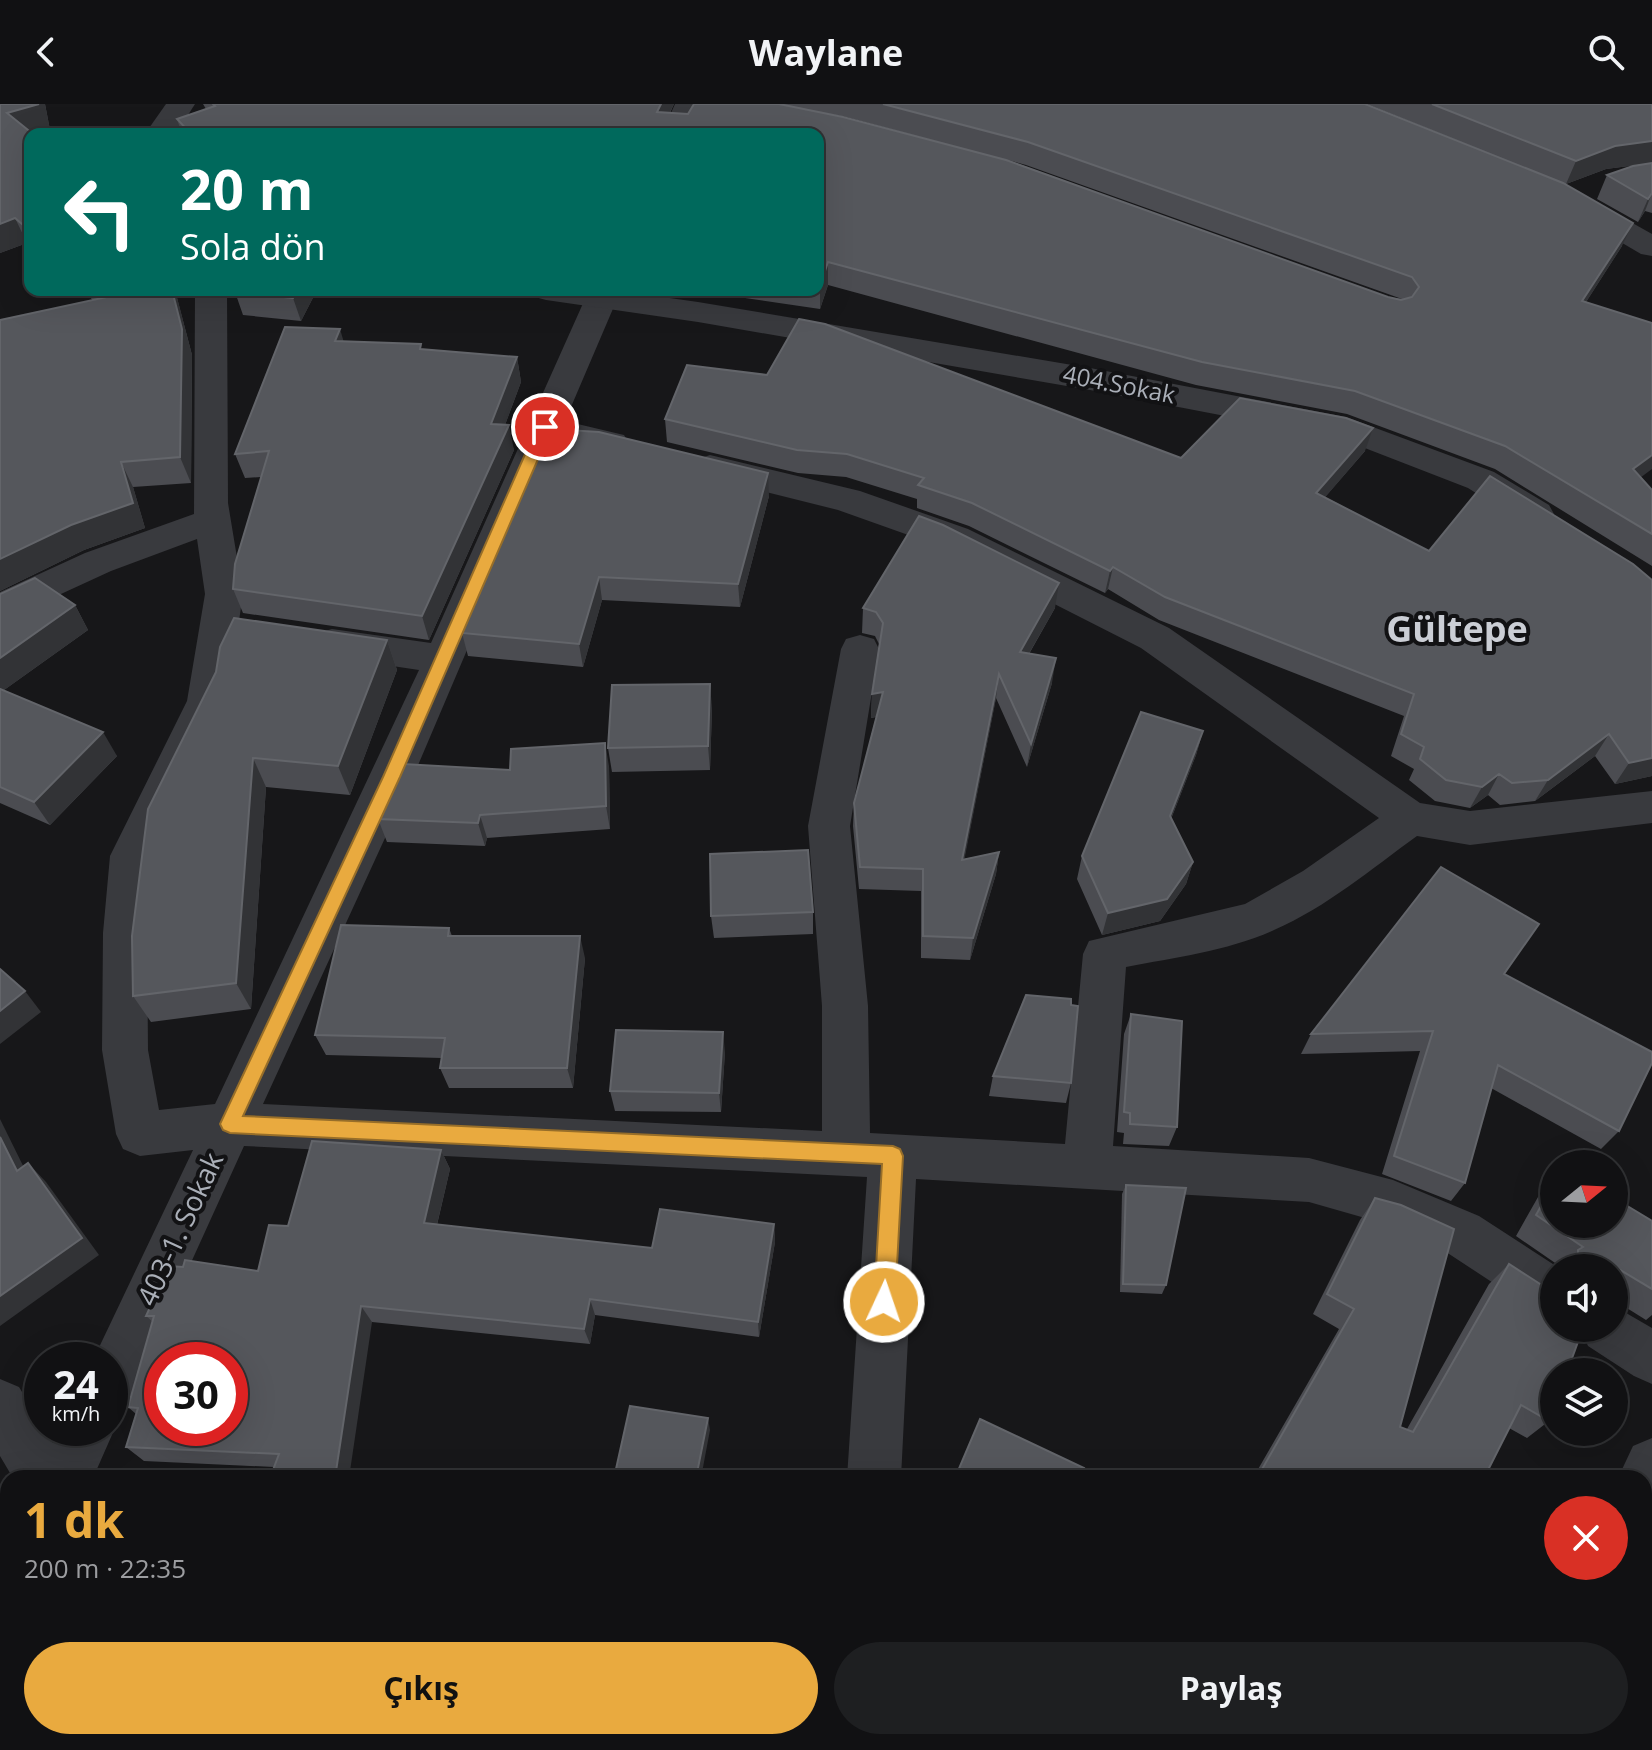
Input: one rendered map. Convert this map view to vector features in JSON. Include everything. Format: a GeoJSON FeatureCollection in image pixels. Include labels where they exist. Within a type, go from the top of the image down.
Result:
{"type":"FeatureCollection","features":[{"type":"Feature","properties":{"kind":"street"},"geometry":{"type":"LineString","coordinates":[[163,128],[181,104]]}},
{"type":"Feature","properties":{"kind":"street"},"geometry":{"type":"LineString","coordinates":[[679,128],[689,104]]}},
{"type":"Feature","properties":{"kind":"street"},"geometry":{"type":"LineString","coordinates":[[1604,183],[1559,194],[1652,247]]}},
{"type":"Feature","properties":{"kind":"street"},"geometry":{"type":"LineString","coordinates":[[211,296],[210,503],[224,594],[234,629],[207,701],[131,856],[125,933],[125,1050],[140,1134],[230,1124],[869,1154],[1309,1180],[1393,1203],[1461,1233],[1540,1285]]}},
{"type":"Feature","properties":{"kind":"street","name":"403-1. Sokak"},"geometry":{"type":"LineString","coordinates":[[128,1342],[392,777],[602,296]]}},
{"type":"Feature","properties":{"kind":"street","name":"404.Sokak"},"geometry":{"type":"LineString","coordinates":[[614,296],[1090,379],[1346,428],[1481,480],[1558,528]]}},
{"type":"Feature","properties":{"kind":"street"},"geometry":{"type":"LineString","coordinates":[[545,427],[847,500],[955,538],[1155,638],[1410,818],[1470,828],[1652,807]]}},
{"type":"Feature","properties":{"kind":"street"},"geometry":{"type":"LineString","coordinates":[[0,608],[98,562],[213,520]]}},
{"type":"Feature","properties":{"kind":"street"},"geometry":{"type":"LineString","coordinates":[[294,637],[443,659]]}},
{"type":"Feature","properties":{"kind":"street"},"geometry":{"type":"LineString","coordinates":[[860,649],[829,826],[845,1006],[869,1154],[874,1470]]}},
{"type":"Feature","properties":{"kind":"street"},"geometry":{"type":"LineString","coordinates":[[1087,1167],[1105,954],[1136,945],[1172,942],[1259,917],[1301,893],[1410,818]]}},
{"type":"Feature","properties":{"kind":"street"},"geometry":{"type":"LineString","coordinates":[[1627,1342],[1652,1358]]}},
{"type":"Feature","properties":{"kind":"street"},"geometry":{"type":"LineString","coordinates":[[0,1406],[39,1470]]}},
{"type":"Feature","properties":{"kind":"street"},"geometry":{"type":"LineString","coordinates":[[69,1470],[80,1446]]}},
{"type":"Feature","properties":{"kind":"building"},"geometry":{"type":"Polygon","coordinates":[[[0,104],[39,104],[7,113],[26,128],[24,226],[15,218],[0,224],[0,104]]]}},
{"type":"Feature","properties":{"kind":"building"},"geometry":{"type":"Polygon","coordinates":[[[213,104],[661,104],[657,112],[688,114],[694,104],[779,104],[843,117],[1006,160],[1401,300],[1412,297],[1419,287],[1412,277],[1028,142],[883,104],[1365,104],[1563,183],[1633,223],[1582,301],[1652,323],[1652,455],[1633,469],[1652,490],[1652,534],[1505,446],[1355,391],[1202,362],[828,262],[824,274],[824,128],[185,128],[177,119],[215,106],[213,104]]]}},
{"type":"Feature","properties":{"kind":"building"},"geometry":{"type":"Polygon","coordinates":[[[1432,104],[1652,104],[1652,141],[1615,146],[1576,161],[1432,104]]]}},
{"type":"Feature","properties":{"kind":"building"},"geometry":{"type":"Polygon","coordinates":[[[1652,163],[1652,193],[1648,199],[1607,175],[1633,166],[1652,163]]]}},
{"type":"Feature","properties":{"kind":"building"},"geometry":{"type":"Polygon","coordinates":[[[174,296],[182,329],[180,457],[121,462],[133,503],[71,525],[0,559],[0,320],[107,297],[174,296]]]}},
{"type":"Feature","properties":{"kind":"building"},"geometry":{"type":"Polygon","coordinates":[[[799,319],[825,324],[1181,458],[1240,398],[1346,418],[1373,428],[1316,493],[1429,551],[1490,476],[1633,564],[1652,580],[1652,758],[1629,763],[1609,734],[1548,780],[1512,783],[1499,774],[1482,787],[1446,780],[1420,759],[1424,747],[1401,734],[1414,694],[1165,597],[1113,567],[1110,571],[972,503],[918,485],[924,478],[847,454],[797,450],[665,419],[687,365],[767,375],[799,319]]]}},
{"type":"Feature","properties":{"kind":"building"},"geometry":{"type":"Polygon","coordinates":[[[285,327],[340,329],[335,341],[421,344],[420,349],[517,357],[491,424],[509,425],[422,616],[233,589],[235,564],[269,451],[235,454],[285,327]]]}},
{"type":"Feature","properties":{"kind":"building"},"geometry":{"type":"Polygon","coordinates":[[[550,429],[599,432],[768,473],[738,584],[599,577],[579,644],[462,633],[550,429]]]}},
{"type":"Feature","properties":{"kind":"building"},"geometry":{"type":"Polygon","coordinates":[[[919,516],[1059,583],[1020,652],[1056,658],[1031,744],[999,674],[962,860],[999,852],[973,938],[923,936],[923,869],[860,867],[854,803],[883,692],[872,694],[883,623],[876,612],[863,608],[919,516]]]}},
{"type":"Feature","properties":{"kind":"building"},"geometry":{"type":"Polygon","coordinates":[[[35,578],[75,605],[0,658],[0,594],[35,578]]]}},
{"type":"Feature","properties":{"kind":"building"},"geometry":{"type":"Polygon","coordinates":[[[234,618],[387,640],[338,766],[253,758],[236,983],[133,996],[132,936],[148,809],[216,672],[220,647],[234,618]]]}},
{"type":"Feature","properties":{"kind":"building"},"geometry":{"type":"Polygon","coordinates":[[[710,684],[708,746],[608,748],[612,685],[710,684]]]}},
{"type":"Feature","properties":{"kind":"building"},"geometry":{"type":"Polygon","coordinates":[[[0,689],[103,732],[34,802],[0,787],[0,689]]]}},
{"type":"Feature","properties":{"kind":"building"},"geometry":{"type":"Polygon","coordinates":[[[1141,712],[1203,731],[1170,816],[1193,862],[1167,899],[1108,913],[1082,856],[1141,712]]]}},
{"type":"Feature","properties":{"kind":"building"},"geometry":{"type":"Polygon","coordinates":[[[605,743],[606,806],[480,815],[478,823],[378,819],[403,764],[510,770],[511,749],[605,743]]]}},
{"type":"Feature","properties":{"kind":"building"},"geometry":{"type":"Polygon","coordinates":[[[808,850],[813,912],[711,916],[710,854],[808,850]]]}},
{"type":"Feature","properties":{"kind":"building"},"geometry":{"type":"Polygon","coordinates":[[[1441,867],[1539,924],[1504,974],[1652,1052],[1652,1063],[1619,1131],[1498,1065],[1465,1183],[1394,1156],[1433,1031],[1311,1034],[1441,867]]]}},
{"type":"Feature","properties":{"kind":"building"},"geometry":{"type":"Polygon","coordinates":[[[341,925],[449,928],[448,936],[580,936],[567,1068],[440,1068],[445,1038],[315,1035],[341,925]]]}},
{"type":"Feature","properties":{"kind":"building"},"geometry":{"type":"Polygon","coordinates":[[[0,969],[25,991],[0,1011],[0,969]]]}},
{"type":"Feature","properties":{"kind":"building"},"geometry":{"type":"Polygon","coordinates":[[[1026,995],[1071,999],[1071,1005],[1078,1006],[1071,1083],[993,1076],[1026,995]]]}},
{"type":"Feature","properties":{"kind":"building"},"geometry":{"type":"Polygon","coordinates":[[[1131,1014],[1182,1021],[1177,1127],[1130,1124],[1130,1113],[1124,1112],[1131,1014]]]}},
{"type":"Feature","properties":{"kind":"building"},"geometry":{"type":"Polygon","coordinates":[[[616,1030],[723,1032],[719,1093],[610,1091],[616,1030]]]}},
{"type":"Feature","properties":{"kind":"building"},"geometry":{"type":"Polygon","coordinates":[[[0,1137],[17,1171],[28,1163],[82,1238],[0,1296],[0,1137]]]}},
{"type":"Feature","properties":{"kind":"building"},"geometry":{"type":"Polygon","coordinates":[[[312,1141],[441,1150],[424,1223],[652,1248],[660,1209],[774,1224],[758,1322],[590,1299],[584,1329],[361,1306],[336,1470],[273,1470],[279,1454],[126,1447],[138,1408],[128,1407],[144,1351],[144,1446],[248,1446],[248,1342],[147,1342],[154,1316],[146,1316],[169,1266],[183,1267],[185,1260],[258,1271],[269,1225],[288,1226],[312,1141]]]}},
{"type":"Feature","properties":{"kind":"building"},"geometry":{"type":"Polygon","coordinates":[[[1126,1185],[1186,1188],[1166,1285],[1123,1284],[1126,1185]]]}},
{"type":"Feature","properties":{"kind":"building"},"geometry":{"type":"Polygon","coordinates":[[[1375,1198],[1401,1205],[1454,1229],[1400,1427],[1413,1432],[1509,1264],[1540,1284],[1540,1342],[1578,1342],[1572,1358],[1540,1358],[1540,1416],[1521,1405],[1488,1470],[1262,1470],[1354,1309],[1327,1294],[1375,1198]]]}},
{"type":"Feature","properties":{"kind":"building"},"geometry":{"type":"Polygon","coordinates":[[[1628,1206],[1652,1221],[1652,1289],[1628,1275],[1628,1254],[1578,1254],[1583,1247],[1570,1238],[1628,1238],[1628,1206]]]}},
{"type":"Feature","properties":{"kind":"building"},"geometry":{"type":"Polygon","coordinates":[[[630,1406],[708,1418],[698,1470],[616,1470],[630,1406]]]}},
{"type":"Feature","properties":{"kind":"building"},"geometry":{"type":"Polygon","coordinates":[[[980,1419],[1084,1468],[1083,1470],[958,1470],[980,1419]]]}},
{"type":"Feature","properties":{"kind":"district","name":"Gültepe"},"geometry":{"type":"Point","coordinates":[1457,629]}},
{"type":"Feature","properties":{"kind":"route"},"geometry":{"type":"LineString","coordinates":[[545,427],[392,777],[230,1124],[893,1156],[884,1302]]}}]}
